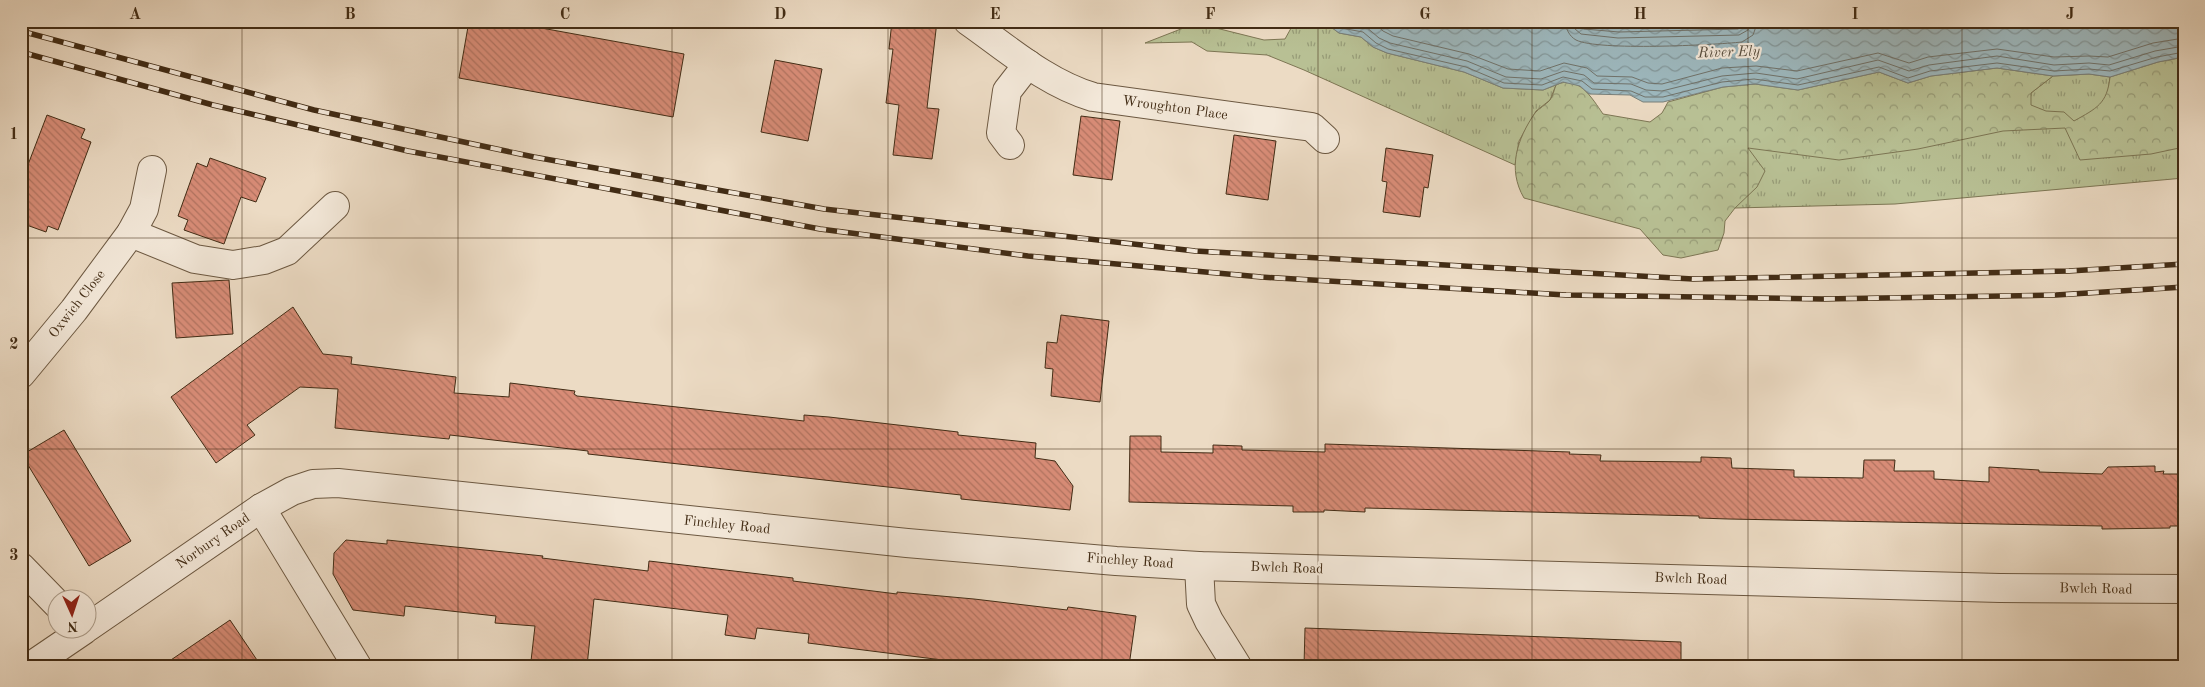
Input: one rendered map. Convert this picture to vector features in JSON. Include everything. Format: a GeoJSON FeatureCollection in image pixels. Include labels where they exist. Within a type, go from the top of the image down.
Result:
{"type":"FeatureCollection","features":[{"type":"Feature","properties":{"kind":"street","name":"Wroughton Place"},"geometry":{"type":"LineString","coordinates":[[968,21],[1065,88],[1093,97],[1312,127],[1325,139]]}},
{"type":"Feature","properties":{"kind":"street"},"geometry":{"type":"LineString","coordinates":[[1010,144],[1001,133],[1007,91],[1028,64]]}},
{"type":"Feature","properties":{"kind":"street","name":"Oxwich Close"},"geometry":{"type":"LineString","coordinates":[[21,374],[74,310],[130,234],[144,209],[152,170]]}},
{"type":"Feature","properties":{"kind":"street"},"geometry":{"type":"LineString","coordinates":[[130,234],[195,259],[233,265],[264,260],[287,251],[335,206]]}},
{"type":"Feature","properties":{"kind":"street","name":"Finchley Road"},"geometry":{"type":"LineString","coordinates":[[261,508],[292,491],[313,484],[338,483],[907,543],[1116,561],[1199,566]]}},
{"type":"Feature","properties":{"kind":"street","name":"Norbury Road"},"geometry":{"type":"LineString","coordinates":[[98,619],[261,508],[357,666]]}},
{"type":"Feature","properties":{"kind":"street"},"geometry":{"type":"LineString","coordinates":[[1199,566],[1201,604],[1208,621],[1237,666]]}},
{"type":"Feature","properties":{"kind":"street","name":"Bwlch Road"},"geometry":{"type":"LineString","coordinates":[[1199,566],[2000,588],[2184,589]]}},
{"type":"Feature","properties":{"kind":"street"},"geometry":{"type":"LineString","coordinates":[[21,567],[48,595]]}},
{"type":"Feature","properties":{"kind":"street","name":"Norbury Road"},"geometry":{"type":"LineString","coordinates":[[31,666],[68,640]]}},
{"type":"Feature","properties":{"kind":"green space"},"geometry":{"type":"Polygon","coordinates":[[[1295,21],[1323,21],[1339,33],[1361,37],[1373,47],[1387,53],[1464,72],[1503,88],[1543,90],[1556,85],[1550,100],[1536,111],[1519,141],[1515,165],[1267,55],[1207,51],[1192,42],[1145,43],[1186,27],[1204,25],[1264,40],[1285,39],[1295,21]]]}},
{"type":"Feature","properties":{"kind":"green space"},"geometry":{"type":"Polygon","coordinates":[[[1560,21],[1788,21],[1619,27],[1560,21]]]}},
{"type":"Feature","properties":{"kind":"green space"},"geometry":{"type":"Polygon","coordinates":[[[2184,57],[2184,147],[2151,154],[2080,160],[2065,128],[2003,131],[1918,149],[1839,160],[1748,148],[1765,171],[1757,187],[1735,208],[1725,221],[1724,233],[1718,250],[1681,258],[1663,255],[1640,229],[1524,198],[1516,176],[1516,154],[1523,133],[1535,113],[1550,100],[1556,85],[1564,82],[1578,85],[1584,89],[1603,114],[1650,122],[1662,113],[1668,102],[1723,87],[1755,84],[1798,90],[1879,72],[1908,83],[1931,76],[1997,68],[2053,76],[2031,93],[2031,105],[2046,111],[2064,112],[2074,121],[2100,104],[2109,86],[2110,77],[2158,62],[2184,57]]]}},
{"type":"Feature","properties":{"kind":"green space"},"geometry":{"type":"Polygon","coordinates":[[[2089,74],[2110,77],[2108,93],[2104,100],[2184,139],[2184,178],[1895,204],[1735,208],[1739,138],[2031,93],[2053,76],[2089,74]]]}},
{"type":"Feature","properties":{"kind":"water","name":"River Ely"},"geometry":{"type":"Polygon","coordinates":[[[1323,21],[1560,21],[1619,27],[1788,21],[2184,21],[2184,57],[2158,62],[2110,77],[2089,74],[2053,76],[1997,68],[1931,76],[1908,83],[1879,72],[1798,90],[1755,84],[1723,87],[1663,102],[1643,102],[1630,95],[1589,94],[1580,86],[1563,82],[1543,90],[1503,88],[1464,72],[1387,53],[1373,47],[1361,37],[1339,33],[1323,21]]]}},
{"type":"Feature","properties":{"kind":"building"},"geometry":{"type":"Polygon","coordinates":[[[469,21],[503,21],[684,54],[673,117],[459,78],[469,21]]]}},
{"type":"Feature","properties":{"kind":"building"},"geometry":{"type":"Polygon","coordinates":[[[892,21],[937,21],[927,108],[939,109],[932,159],[893,155],[899,105],[886,103],[893,49],[889,49],[892,21]]]}},
{"type":"Feature","properties":{"kind":"building"},"geometry":{"type":"Polygon","coordinates":[[[775,60],[822,69],[808,141],[761,132],[775,60]]]}},
{"type":"Feature","properties":{"kind":"building"},"geometry":{"type":"Polygon","coordinates":[[[47,115],[85,129],[81,138],[91,142],[58,230],[48,226],[46,232],[21,223],[21,183],[47,115]]]}},
{"type":"Feature","properties":{"kind":"building"},"geometry":{"type":"Polygon","coordinates":[[[1081,116],[1120,121],[1112,180],[1073,175],[1081,116]]]}},
{"type":"Feature","properties":{"kind":"building"},"geometry":{"type":"Polygon","coordinates":[[[1234,135],[1276,141],[1268,200],[1226,194],[1234,135]]]}},
{"type":"Feature","properties":{"kind":"building"},"geometry":{"type":"Polygon","coordinates":[[[1386,148],[1433,155],[1428,188],[1424,187],[1420,217],[1383,212],[1387,182],[1382,181],[1386,148]]]}},
{"type":"Feature","properties":{"kind":"building"},"geometry":{"type":"Polygon","coordinates":[[[210,158],[266,178],[256,202],[241,197],[224,244],[184,230],[188,220],[178,216],[197,163],[207,167],[210,158]]]}},
{"type":"Feature","properties":{"kind":"building"},"geometry":{"type":"Polygon","coordinates":[[[229,280],[233,334],[176,338],[172,283],[229,280]]]}},
{"type":"Feature","properties":{"kind":"building"},"geometry":{"type":"Polygon","coordinates":[[[293,307],[323,354],[352,357],[351,364],[456,377],[454,393],[509,397],[510,383],[575,391],[574,394],[577,396],[804,421],[804,415],[829,417],[958,432],[958,435],[1036,443],[1035,458],[1055,461],[1073,486],[1070,510],[961,499],[961,495],[588,454],[588,451],[450,435],[449,439],[335,428],[338,389],[300,387],[247,425],[255,435],[216,463],[171,397],[293,307]]]}},
{"type":"Feature","properties":{"kind":"building"},"geometry":{"type":"Polygon","coordinates":[[[1061,315],[1109,321],[1100,402],[1051,396],[1053,369],[1045,368],[1047,342],[1057,343],[1061,315]]]}},
{"type":"Feature","properties":{"kind":"building"},"geometry":{"type":"Polygon","coordinates":[[[64,430],[131,541],[89,566],[22,455],[64,430]]]}},
{"type":"Feature","properties":{"kind":"building"},"geometry":{"type":"Polygon","coordinates":[[[1130,436],[1161,436],[1161,452],[1213,453],[1213,445],[1242,446],[1242,450],[1325,452],[1325,444],[1570,452],[1569,454],[1601,455],[1600,461],[1701,462],[1701,457],[1731,458],[1732,468],[1794,470],[1794,477],[1863,478],[1864,460],[1895,460],[1894,471],[1934,471],[1934,479],[1989,482],[1989,467],[2039,470],[2039,472],[2102,474],[2108,467],[2155,466],[2155,472],[2164,471],[2163,474],[2184,474],[2184,526],[2102,529],[2102,526],[1728,519],[1699,518],[1699,516],[1365,508],[1365,512],[1324,510],[1324,512],[1293,512],[1293,506],[1129,502],[1130,436]]]}},
{"type":"Feature","properties":{"kind":"building"},"geometry":{"type":"Polygon","coordinates":[[[346,540],[387,544],[387,540],[543,556],[542,558],[648,571],[649,561],[793,578],[793,581],[897,594],[897,592],[974,599],[1067,610],[1068,607],[1136,616],[1129,666],[1032,666],[982,660],[982,665],[808,643],[809,634],[757,628],[755,639],[725,635],[728,615],[594,599],[587,666],[568,666],[531,661],[535,626],[495,623],[496,616],[405,606],[404,616],[353,610],[333,574],[334,553],[346,540]]]}},
{"type":"Feature","properties":{"kind":"building"},"geometry":{"type":"Polygon","coordinates":[[[230,620],[261,666],[162,666],[230,620]]]}},
{"type":"Feature","properties":{"kind":"building"},"geometry":{"type":"Polygon","coordinates":[[[1305,628],[1681,642],[1681,666],[1304,666],[1305,628]]]}},
{"type":"Feature","properties":{"kind":"railway"},"geometry":{"type":"LineString","coordinates":[[21,31],[314,110],[534,157],[824,209],[1195,251],[1693,279],[2069,271],[2184,264]]}},
{"type":"Feature","properties":{"kind":"railway"},"geometry":{"type":"LineString","coordinates":[[21,52],[213,105],[408,151],[820,229],[1028,256],[1261,277],[1566,295],[1822,299],[2056,295],[2184,287]]}}]}
